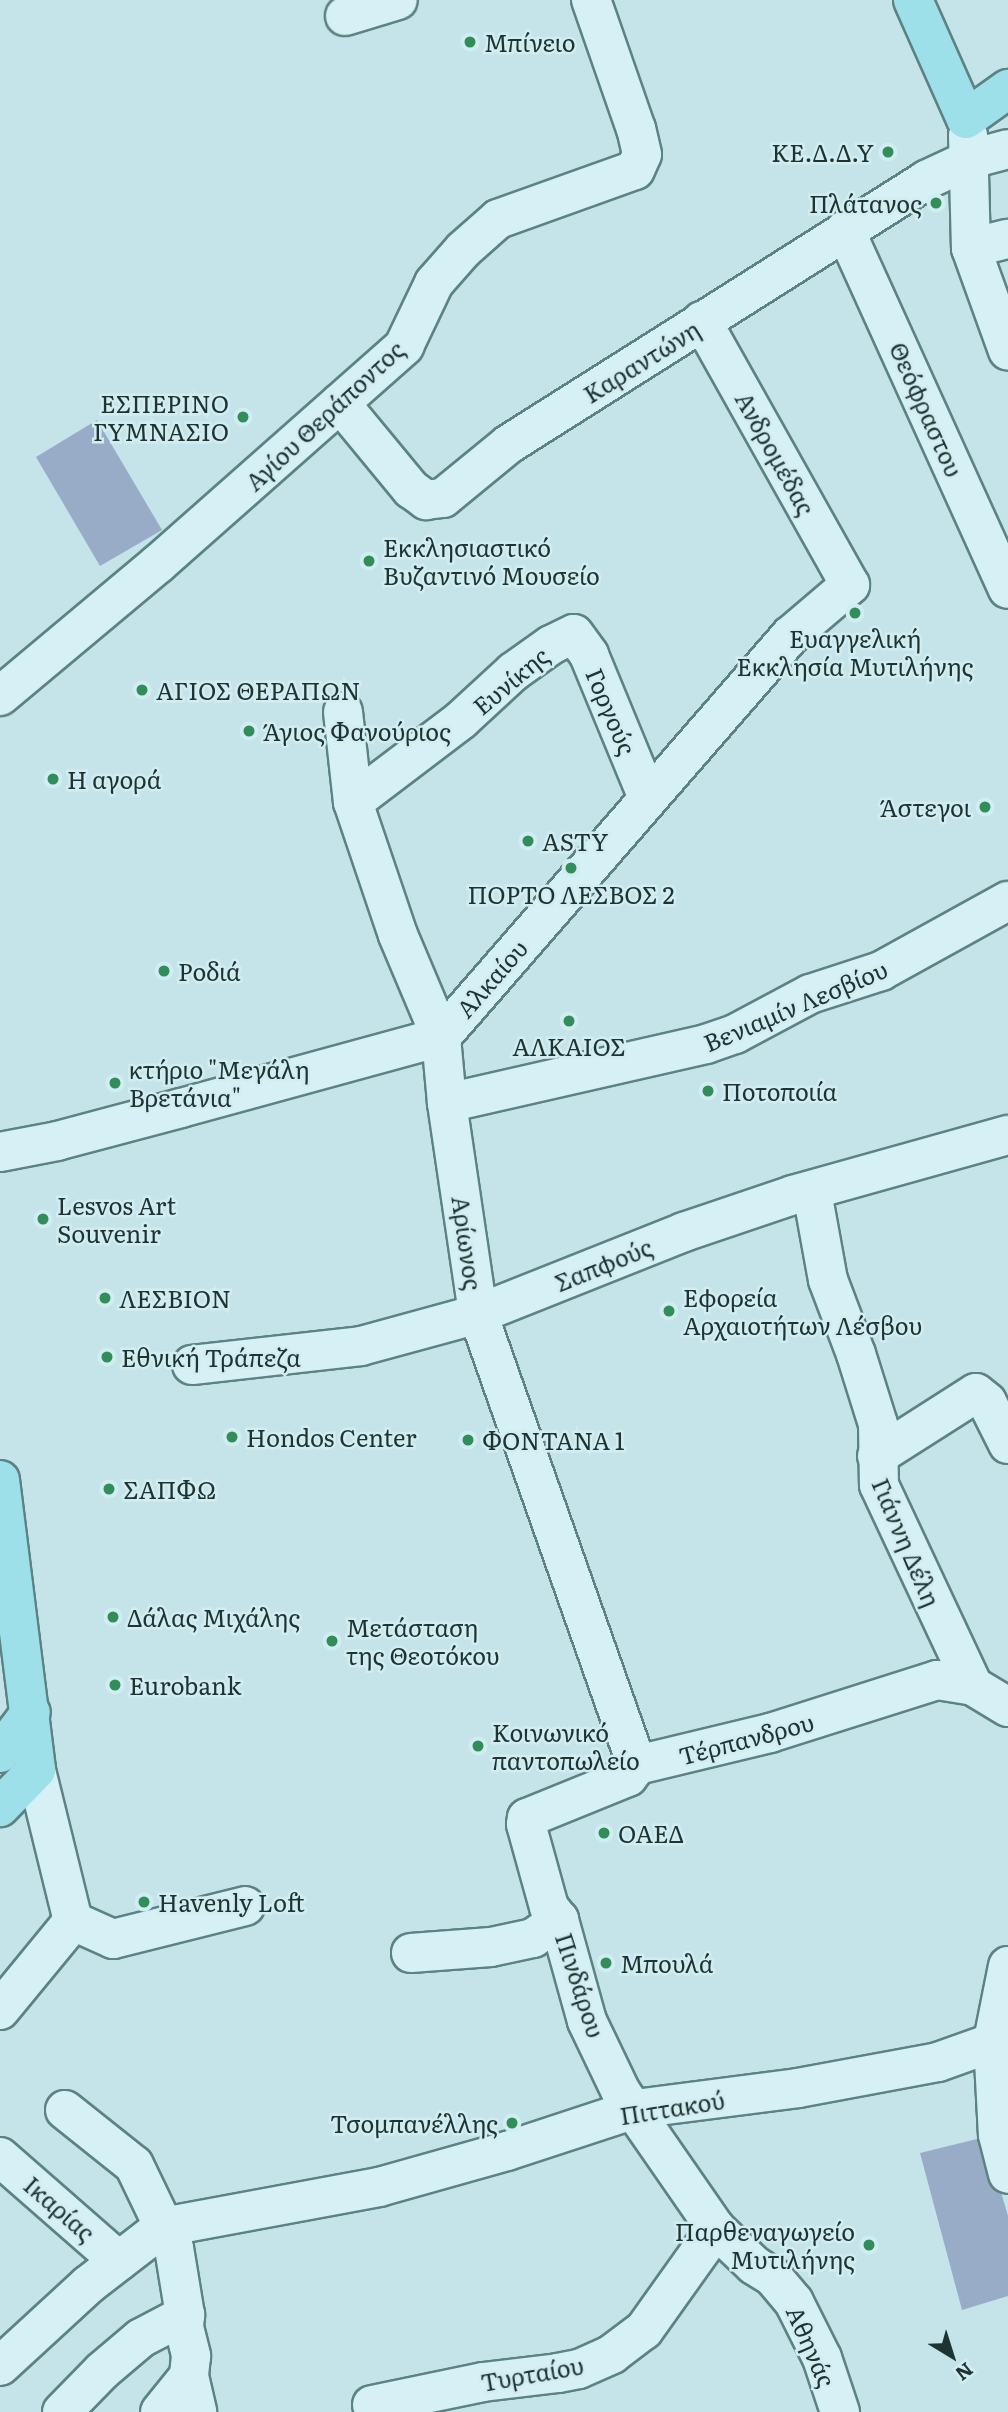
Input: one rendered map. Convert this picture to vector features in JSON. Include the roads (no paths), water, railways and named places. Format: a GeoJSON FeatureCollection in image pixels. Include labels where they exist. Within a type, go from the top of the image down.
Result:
{"type":"FeatureCollection","features":[{"type":"Feature","properties":{"kind":"main road"},"geometry":{"type":"LineString","coordinates":[[913,0],[966,119],[1008,89]]}},
{"type":"Feature","properties":{"kind":"main road"},"geometry":{"type":"LineString","coordinates":[[0,1480],[31,1712],[36,1770],[0,1807]]}},
{"type":"Feature","properties":{"kind":"main road"},"geometry":{"type":"LineString","coordinates":[[0,1753],[31,1712]]}},
{"type":"Feature","properties":{"kind":"street"},"geometry":{"type":"LineString","coordinates":[[345,16],[398,0]]}},
{"type":"Feature","properties":{"kind":"street","name":"Αγίου Θεράποντος"},"geometry":{"type":"LineString","coordinates":[[0,696],[158,564],[341,404],[404,345],[434,283],[463,250],[498,219],[537,203],[617,179],[635,170],[642,155],[591,0]]}},
{"type":"Feature","properties":{"kind":"street"},"geometry":{"type":"LineString","coordinates":[[966,119],[971,159],[971,248],[1008,351]]}},
{"type":"Feature","properties":{"kind":"street","name":"Καραντώνη"},"geometry":{"type":"LineString","coordinates":[[341,404],[411,489],[426,500],[443,498],[509,444],[845,230],[926,180],[971,159],[1008,149]]}},
{"type":"Feature","properties":{"kind":"street","name":"Θεόφραστου"},"geometry":{"type":"LineString","coordinates":[[845,230],[1008,589]]}},
{"type":"Feature","properties":{"kind":"street"},"geometry":{"type":"LineString","coordinates":[[971,248],[1008,239]]}},
{"type":"Feature","properties":{"kind":"street","name":"Ανδρομέδας"},"geometry":{"type":"LineString","coordinates":[[702,321],[850,585]]}},
{"type":"Feature","properties":{"kind":"street","name":"Αλκαίου"},"geometry":{"type":"LineString","coordinates":[[0,1152],[181,1108],[441,1037],[790,636],[850,585]]}},
{"type":"Feature","properties":{"kind":"street","name":"Γοργούς"},"geometry":{"type":"LineString","coordinates":[[568,636],[578,637],[589,655],[648,797]]}},
{"type":"Feature","properties":{"kind":"street","name":"Ευνίκης"},"geometry":{"type":"LineString","coordinates":[[353,802],[461,720],[513,672],[568,636]]}},
{"type":"Feature","properties":{"kind":"street","name":"Αρίωνος"},"geometry":{"type":"LineString","coordinates":[[343,712],[353,802],[398,935],[441,1037],[447,1103],[478,1314],[637,1765]]}},
{"type":"Feature","properties":{"kind":"street","name":"Βενιαμίν Λεσβίου"},"geometry":{"type":"LineString","coordinates":[[447,1103],[715,1041],[758,1024],[810,994],[881,971],[1008,901]]}},
{"type":"Feature","properties":{"kind":"street","name":"Σαπφούς"},"geometry":{"type":"LineString","coordinates":[[192,1365],[361,1346],[478,1314],[684,1232],[793,1195],[812,1192],[952,1148],[1008,1135]]}},
{"type":"Feature","properties":{"kind":"street","name":"Γιάννη Δέλη"},"geometry":{"type":"LineString","coordinates":[[812,1192],[828,1280],[873,1405],[879,1431],[879,1485],[973,1686]]}},
{"type":"Feature","properties":{"kind":"street"},"geometry":{"type":"LineString","coordinates":[[877,1456],[971,1393],[979,1394],[987,1402],[1008,1444]]}},
{"type":"Feature","properties":{"kind":"street","name":"Τέρπανδρου"},"geometry":{"type":"LineString","coordinates":[[527,1818],[628,1777],[637,1765],[770,1733],[937,1680],[973,1686]]}},
{"type":"Feature","properties":{"kind":"street"},"geometry":{"type":"LineString","coordinates":[[973,1686],[1008,1707]]}},
{"type":"Feature","properties":{"kind":"street"},"geometry":{"type":"LineString","coordinates":[[36,1770],[72,1921]]}},
{"type":"Feature","properties":{"kind":"street","name":"Πινδάρου"},"geometry":{"type":"LineString","coordinates":[[527,1818],[526,1824],[549,1907],[559,1920],[587,2021],[621,2092],[716,2230]]}},
{"type":"Feature","properties":{"kind":"street"},"geometry":{"type":"LineString","coordinates":[[72,1921],[113,1939],[245,1906]]}},
{"type":"Feature","properties":{"kind":"street"},"geometry":{"type":"LineString","coordinates":[[411,1953],[491,1947],[533,1938],[559,1920]]}},
{"type":"Feature","properties":{"kind":"street"},"geometry":{"type":"LineString","coordinates":[[0,2010],[72,1921]]}},
{"type":"Feature","properties":{"kind":"street"},"geometry":{"type":"LineString","coordinates":[[1008,1966],[1001,2039],[998,2134],[1008,2174]]}},
{"type":"Feature","properties":{"kind":"street","name":"Πιττακού"},"geometry":{"type":"LineString","coordinates":[[163,2227],[379,2187],[507,2151],[635,2109],[798,2088],[938,2062],[1001,2039]]}},
{"type":"Feature","properties":{"kind":"street"},"geometry":{"type":"LineString","coordinates":[[65,2110],[134,2165],[147,2186],[174,2248],[185,2315],[184,2327],[191,2356],[193,2394],[160,2412]]}},
{"type":"Feature","properties":{"kind":"street","name":"Ικαρίας"},"geometry":{"type":"LineString","coordinates":[[0,2157],[119,2261]]}},
{"type":"Feature","properties":{"kind":"street"},"geometry":{"type":"LineString","coordinates":[[0,2366],[61,2308],[163,2227]]}},
{"type":"Feature","properties":{"kind":"street","name":"Τυρταίου"},"geometry":{"type":"LineString","coordinates":[[372,2405],[483,2382],[579,2369],[612,2354],[644,2330],[716,2230]]}},
{"type":"Feature","properties":{"kind":"street","name":"Αθηνάς"},"geometry":{"type":"LineString","coordinates":[[716,2230],[754,2266],[773,2277],[794,2302],[822,2358],[840,2412]]}},
{"type":"Feature","properties":{"kind":"street"},"geometry":{"type":"LineString","coordinates":[[62,2412],[102,2371],[141,2338],[185,2315]]}},
{"type":"Feature","properties":{"kind":"place","name":"Μπίνειο"},"geometry":{"type":"Point","coordinates":[470,42]}},
{"type":"Feature","properties":{"kind":"place","name":"ΚΕ.Δ.Δ.Υ"},"geometry":{"type":"Point","coordinates":[888,152]}},
{"type":"Feature","properties":{"kind":"place","name":"Πλάτανος"},"geometry":{"type":"Point","coordinates":[936,203]}},
{"type":"Feature","properties":{"kind":"place","name":"ΕΣΠΕΡΙΝΟ ΓΥΜΝΑΣΙΟ"},"geometry":{"type":"Point","coordinates":[243,417]}},
{"type":"Feature","properties":{"kind":"place","name":"Εκκλησιαστικό Βυζαντινό Μουσείο"},"geometry":{"type":"Point","coordinates":[369,561]}},
{"type":"Feature","properties":{"kind":"place","name":"Ευαγγελική Εκκλησία Μυτιλήνης"},"geometry":{"type":"Point","coordinates":[855,613]}},
{"type":"Feature","properties":{"kind":"place","name":"ΑΓΙΟΣ ΘΕΡΑΠΩΝ"},"geometry":{"type":"Point","coordinates":[142,690]}},
{"type":"Feature","properties":{"kind":"place","name":"Άγιος Φανούριος"},"geometry":{"type":"Point","coordinates":[249,731]}},
{"type":"Feature","properties":{"kind":"place","name":"Η αγορά"},"geometry":{"type":"Point","coordinates":[53,779]}},
{"type":"Feature","properties":{"kind":"place","name":"Άστεγοι"},"geometry":{"type":"Point","coordinates":[985,807]}},
{"type":"Feature","properties":{"kind":"place","name":"ASTY"},"geometry":{"type":"Point","coordinates":[528,841]}},
{"type":"Feature","properties":{"kind":"place","name":"ΠΟΡΤΟ ΛΕΣΒΟΣ 2"},"geometry":{"type":"Point","coordinates":[571,868]}},
{"type":"Feature","properties":{"kind":"place","name":"Ροδιά"},"geometry":{"type":"Point","coordinates":[164,971]}},
{"type":"Feature","properties":{"kind":"place","name":"ΑΛΚΑΙΟΣ"},"geometry":{"type":"Point","coordinates":[569,1021]}},
{"type":"Feature","properties":{"kind":"place","name":"κτήριο \"Μεγάλη Βρετάνια\""},"geometry":{"type":"Point","coordinates":[115,1083]}},
{"type":"Feature","properties":{"kind":"place","name":"Ποτοποιία"},"geometry":{"type":"Point","coordinates":[708,1091]}},
{"type":"Feature","properties":{"kind":"place","name":"Lesvos Art Souvenir"},"geometry":{"type":"Point","coordinates":[43,1219]}},
{"type":"Feature","properties":{"kind":"place","name":"ΛΕΣΒΙΟΝ"},"geometry":{"type":"Point","coordinates":[105,1298]}},
{"type":"Feature","properties":{"kind":"place","name":"Εφορεία Αρχαιοτήτων Λέσβου"},"geometry":{"type":"Point","coordinates":[669,1311]}},
{"type":"Feature","properties":{"kind":"place","name":"Εθνική Τράπεζα"},"geometry":{"type":"Point","coordinates":[107,1357]}},
{"type":"Feature","properties":{"kind":"place","name":"Hondos Center"},"geometry":{"type":"Point","coordinates":[232,1437]}},
{"type":"Feature","properties":{"kind":"place","name":"ΦΟΝΤΑΝΑ 1"},"geometry":{"type":"Point","coordinates":[468,1440]}},
{"type":"Feature","properties":{"kind":"place","name":"ΣΑΠΦΩ"},"geometry":{"type":"Point","coordinates":[109,1489]}},
{"type":"Feature","properties":{"kind":"place","name":"Δάλας Μιχάλης"},"geometry":{"type":"Point","coordinates":[113,1617]}},
{"type":"Feature","properties":{"kind":"place","name":"Μετάσταση της Θεοτόκου"},"geometry":{"type":"Point","coordinates":[332,1641]}},
{"type":"Feature","properties":{"kind":"place","name":"Eurobank"},"geometry":{"type":"Point","coordinates":[115,1685]}},
{"type":"Feature","properties":{"kind":"place","name":"Κοινωνικό παντοπωλείο"},"geometry":{"type":"Point","coordinates":[478,1746]}},
{"type":"Feature","properties":{"kind":"place","name":"ΟΑΕΔ"},"geometry":{"type":"Point","coordinates":[604,1833]}},
{"type":"Feature","properties":{"kind":"place","name":"Havenly Loft"},"geometry":{"type":"Point","coordinates":[144,1902]}},
{"type":"Feature","properties":{"kind":"place","name":"Μπουλά"},"geometry":{"type":"Point","coordinates":[606,1963]}},
{"type":"Feature","properties":{"kind":"place","name":"Τσομπανέλλης"},"geometry":{"type":"Point","coordinates":[512,2123]}},
{"type":"Feature","properties":{"kind":"place","name":"Παρθεναγωγείο Μυτιλήνης"},"geometry":{"type":"Point","coordinates":[869,2245]}}]}
